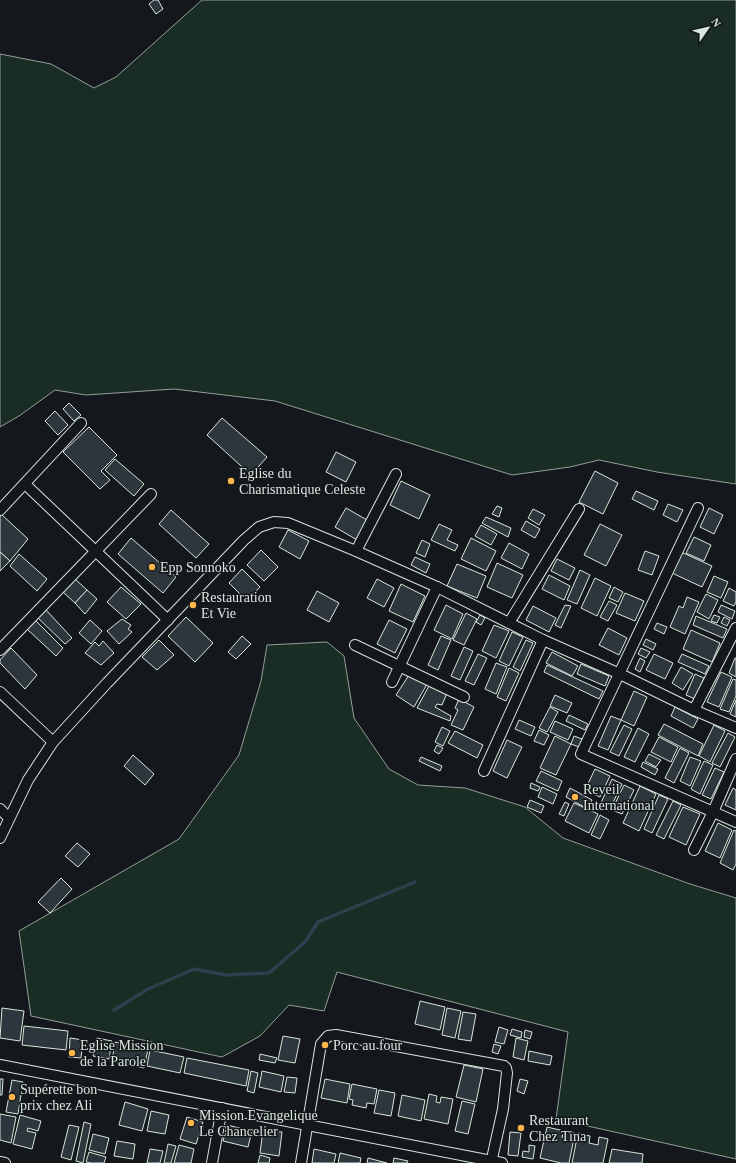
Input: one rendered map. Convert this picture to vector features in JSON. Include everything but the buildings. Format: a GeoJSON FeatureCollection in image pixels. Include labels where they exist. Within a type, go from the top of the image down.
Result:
{"type":"FeatureCollection","features":[{"type":"Feature","properties":{"kind":"street"},"geometry":{"type":"LineString","coordinates":[[0,510],[82,423]]}},
{"type":"Feature","properties":{"kind":"street"},"geometry":{"type":"LineString","coordinates":[[356,551],[396,474]]}},
{"type":"Feature","properties":{"kind":"street"},"geometry":{"type":"LineString","coordinates":[[25,484],[168,620]]}},
{"type":"Feature","properties":{"kind":"street"},"geometry":{"type":"LineString","coordinates":[[0,650],[151,494]]}},
{"type":"Feature","properties":{"kind":"street"},"geometry":{"type":"LineString","coordinates":[[698,508],[581,754],[736,822]]}},
{"type":"Feature","properties":{"kind":"street"},"geometry":{"type":"LineString","coordinates":[[509,623],[579,509]]}},
{"type":"Feature","properties":{"kind":"street"},"geometry":{"type":"LineString","coordinates":[[0,838],[28,780],[54,742],[244,540],[259,526],[274,522],[288,524],[356,551],[437,587],[543,640],[736,728]]}},
{"type":"Feature","properties":{"kind":"street"},"geometry":{"type":"LineString","coordinates":[[392,682],[437,587]]}},
{"type":"Feature","properties":{"kind":"street"},"geometry":{"type":"LineString","coordinates":[[694,710],[735,635]]}},
{"type":"Feature","properties":{"kind":"street"},"geometry":{"type":"LineString","coordinates":[[484,771],[543,640]]}},
{"type":"Feature","properties":{"kind":"street"},"geometry":{"type":"LineString","coordinates":[[355,645],[464,696]]}},
{"type":"Feature","properties":{"kind":"street"},"geometry":{"type":"LineString","coordinates":[[0,692],[54,742]]}},
{"type":"Feature","properties":{"kind":"street"},"geometry":{"type":"LineString","coordinates":[[694,850],[713,812],[736,759]]}},
{"type":"Feature","properties":{"kind":"street"},"geometry":{"type":"LineString","coordinates":[[0,809],[10,818]]}},
{"type":"Feature","properties":{"kind":"street"},"geometry":{"type":"LineString","coordinates":[[301,1163],[321,1044],[328,1036],[336,1035],[504,1066],[507,1072],[503,1109],[492,1162]]}},
{"type":"Feature","properties":{"kind":"street"},"geometry":{"type":"LineString","coordinates":[[0,1065],[502,1163]]}},
{"type":"Feature","properties":{"kind":"street"},"geometry":{"type":"LineString","coordinates":[[212,1163],[222,1108]]}},
{"type":"Feature","properties":{"kind":"street"},"geometry":{"type":"LineString","coordinates":[[0,1162],[6,1163]]}},
{"type":"Feature","properties":{"kind":"green space"},"geometry":{"type":"Polygon","coordinates":[[[202,0],[736,0],[736,484],[657,472],[599,460],[570,467],[512,475],[275,401],[174,389],[86,395],[55,390],[19,416],[0,427],[0,54],[51,64],[94,88],[116,77],[202,0]]]}},
{"type":"Feature","properties":{"kind":"green space"},"geometry":{"type":"Polygon","coordinates":[[[327,642],[344,656],[354,718],[389,769],[418,785],[465,788],[525,807],[563,838],[690,884],[736,898],[736,1159],[556,1119],[568,1032],[337,972],[324,1011],[289,1005],[260,1036],[222,1057],[31,1016],[19,931],[179,839],[239,755],[261,681],[267,645],[327,642]]]}},
{"type":"Feature","properties":{"kind":"waterway"},"geometry":{"type":"LineString","coordinates":[[114,1010],[148,989],[194,969],[226,975],[269,973],[305,942],[318,922],[415,882]]}},
{"type":"Feature","properties":{"kind":"place","name":"Eglise du Charismatique Celeste"},"geometry":{"type":"Point","coordinates":[231,481]}},
{"type":"Feature","properties":{"kind":"place","name":"Epp Sonnoko"},"geometry":{"type":"Point","coordinates":[152,567]}},
{"type":"Feature","properties":{"kind":"place","name":"Restauration Et Vie"},"geometry":{"type":"Point","coordinates":[193,605]}},
{"type":"Feature","properties":{"kind":"place","name":"Reveil International"},"geometry":{"type":"Point","coordinates":[575,797]}},
{"type":"Feature","properties":{"kind":"place","name":"Porc au four"},"geometry":{"type":"Point","coordinates":[325,1045]}},
{"type":"Feature","properties":{"kind":"place","name":"Eglise Mission de la Parole"},"geometry":{"type":"Point","coordinates":[72,1053]}},
{"type":"Feature","properties":{"kind":"place","name":"Supérette bon prix chez Ali"},"geometry":{"type":"Point","coordinates":[12,1097]}},
{"type":"Feature","properties":{"kind":"place","name":"Mission Evangelique Le Chancelier"},"geometry":{"type":"Point","coordinates":[191,1123]}},
{"type":"Feature","properties":{"kind":"place","name":"Restaurant Chez Tina"},"geometry":{"type":"Point","coordinates":[521,1128]}}]}
